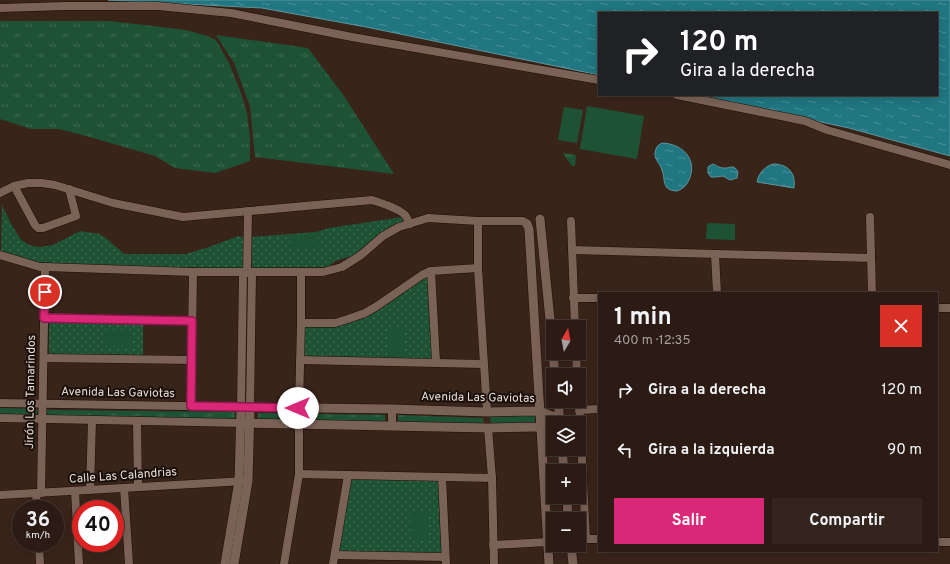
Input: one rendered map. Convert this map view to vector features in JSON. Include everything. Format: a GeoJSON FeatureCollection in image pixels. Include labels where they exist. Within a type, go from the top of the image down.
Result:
{"type":"FeatureCollection","features":[{"type":"Feature","properties":{"kind":"street"},"geometry":{"type":"LineString","coordinates":[[0,8],[158,6],[231,13],[352,37],[598,80]]}},
{"type":"Feature","properties":{"kind":"street"},"geometry":{"type":"LineString","coordinates":[[682,96],[805,121],[828,130],[950,165]]}},
{"type":"Feature","properties":{"kind":"street"},"geometry":{"type":"LineString","coordinates":[[0,193],[14,186],[28,182],[42,183],[56,185],[113,203],[183,217],[372,200],[406,215],[410,224]]}},
{"type":"Feature","properties":{"kind":"street"},"geometry":{"type":"LineString","coordinates":[[14,186],[38,228],[42,228],[76,216],[69,190]]}},
{"type":"Feature","properties":{"kind":"street"},"geometry":{"type":"LineString","coordinates":[[234,564],[244,481],[248,212]]}},
{"type":"Feature","properties":{"kind":"street"},"geometry":{"type":"LineString","coordinates":[[0,255],[40,267],[248,273],[323,272],[342,267],[361,256],[383,236],[399,227],[428,218],[478,222],[523,221],[527,224],[529,229],[540,427],[548,512]]}},
{"type":"Feature","properties":{"kind":"street"},"geometry":{"type":"LineString","coordinates":[[870,218],[872,292]]}},
{"type":"Feature","properties":{"kind":"street"},"geometry":{"type":"LineString","coordinates":[[540,219],[550,320]]}},
{"type":"Feature","properties":{"kind":"street"},"geometry":{"type":"LineString","coordinates":[[571,221],[575,320]]}},
{"type":"Feature","properties":{"kind":"street"},"geometry":{"type":"LineString","coordinates":[[478,222],[478,268],[487,412]]}},
{"type":"Feature","properties":{"kind":"street"},"geometry":{"type":"LineString","coordinates":[[572,250],[871,258]]}},
{"type":"Feature","properties":{"kind":"street"},"geometry":{"type":"LineString","coordinates":[[715,254],[717,292]]}},
{"type":"Feature","properties":{"kind":"street","name":"Jirón Los Tamarindos"},"geometry":{"type":"LineString","coordinates":[[38,500],[43,419],[45,267]]}},
{"type":"Feature","properties":{"kind":"street"},"geometry":{"type":"LineString","coordinates":[[301,323],[335,323],[364,313],[377,306],[422,275],[431,271],[478,268]]}},
{"type":"Feature","properties":{"kind":"street"},"geometry":{"type":"LineString","coordinates":[[431,271],[436,362]]}},
{"type":"Feature","properties":{"kind":"street"},"geometry":{"type":"LineString","coordinates":[[191,406],[193,272]]}},
{"type":"Feature","properties":{"kind":"street"},"geometry":{"type":"LineString","coordinates":[[298,408],[301,272]]}},
{"type":"Feature","properties":{"kind":"street"},"geometry":{"type":"LineString","coordinates":[[573,298],[598,298]]}},
{"type":"Feature","properties":{"kind":"street"},"geometry":{"type":"LineString","coordinates":[[938,308],[950,308]]}},
{"type":"Feature","properties":{"kind":"street"},"geometry":{"type":"LineString","coordinates":[[44,318],[192,321]]}},
{"type":"Feature","properties":{"kind":"street"},"geometry":{"type":"LineString","coordinates":[[44,358],[192,360]]}},
{"type":"Feature","properties":{"kind":"street"},"geometry":{"type":"LineString","coordinates":[[300,360],[483,364]]}},
{"type":"Feature","properties":{"kind":"street","name":"Avenida Las Gaviotas"},"geometry":{"type":"LineString","coordinates":[[0,403],[392,409],[487,412],[539,410],[550,416]]}},
{"type":"Feature","properties":{"kind":"street"},"geometry":{"type":"LineString","coordinates":[[392,409],[392,426]]}},
{"type":"Feature","properties":{"kind":"street"},"geometry":{"type":"LineString","coordinates":[[581,512],[579,410],[598,409]]}},
{"type":"Feature","properties":{"kind":"street"},"geometry":{"type":"LineString","coordinates":[[0,418],[488,428],[540,427],[546,425]]}},
{"type":"Feature","properties":{"kind":"street"},"geometry":{"type":"LineString","coordinates":[[90,490],[92,420]]}},
{"type":"Feature","properties":{"kind":"street"},"geometry":{"type":"LineString","coordinates":[[137,421],[138,487]]}},
{"type":"Feature","properties":{"kind":"street"},"geometry":{"type":"LineString","coordinates":[[284,564],[299,474],[299,424]]}},
{"type":"Feature","properties":{"kind":"street"},"geometry":{"type":"LineString","coordinates":[[488,428],[492,478],[494,564]]}},
{"type":"Feature","properties":{"kind":"street"},"geometry":{"type":"LineString","coordinates":[[299,474],[492,478]]}},
{"type":"Feature","properties":{"kind":"street"},"geometry":{"type":"LineString","coordinates":[[334,564],[348,475]]}},
{"type":"Feature","properties":{"kind":"street"},"geometry":{"type":"LineString","coordinates":[[335,555],[446,560],[442,477]]}},
{"type":"Feature","properties":{"kind":"street"},"geometry":{"type":"LineString","coordinates":[[226,564],[244,481]]}},
{"type":"Feature","properties":{"kind":"street","name":"Calle Las Calandrias"},"geometry":{"type":"LineString","coordinates":[[0,495],[244,481]]}},
{"type":"Feature","properties":{"kind":"street"},"geometry":{"type":"LineString","coordinates":[[124,488],[128,564]]}},
{"type":"Feature","properties":{"kind":"street"},"geometry":{"type":"LineString","coordinates":[[75,491],[79,564]]}},
{"type":"Feature","properties":{"kind":"street"},"geometry":{"type":"LineString","coordinates":[[586,539],[598,539]]}},
{"type":"Feature","properties":{"kind":"street"},"geometry":{"type":"LineString","coordinates":[[494,545],[546,542]]}},
{"type":"Feature","properties":{"kind":"street"},"geometry":{"type":"LineString","coordinates":[[938,542],[950,542]]}},
{"type":"Feature","properties":{"kind":"street"},"geometry":{"type":"LineString","coordinates":[[39,552],[40,564]]}},
{"type":"Feature","properties":{"kind":"street"},"geometry":{"type":"LineString","coordinates":[[548,552],[549,564]]}},
{"type":"Feature","properties":{"kind":"street"},"geometry":{"type":"LineString","coordinates":[[572,552],[573,564]]}},
{"type":"Feature","properties":{"kind":"green space"},"geometry":{"type":"Polygon","coordinates":[[[0,21],[110,21],[186,30],[216,40],[229,63],[247,113],[250,138],[250,161],[215,173],[175,168],[155,156],[90,137],[59,129],[31,129],[0,119],[0,21]]]}},
{"type":"Feature","properties":{"kind":"green space"},"geometry":{"type":"Polygon","coordinates":[[[216,35],[308,48],[344,96],[394,174],[255,157],[250,106],[234,63],[216,35]]]}},
{"type":"Feature","properties":{"kind":"green space"},"geometry":{"type":"Polygon","coordinates":[[[587,106],[644,116],[637,159],[580,149],[587,106]]]}},
{"type":"Feature","properties":{"kind":"green space"},"geometry":{"type":"Polygon","coordinates":[[[564,107],[583,110],[577,143],[558,140],[564,107]]]}},
{"type":"Feature","properties":{"kind":"green space"},"geometry":{"type":"Polygon","coordinates":[[[563,153],[576,155],[575,166],[572,166],[563,153]]]}},
{"type":"Feature","properties":{"kind":"green space"},"geometry":{"type":"Polygon","coordinates":[[[2,205],[21,240],[29,245],[39,247],[53,245],[80,231],[100,234],[124,254],[186,254],[238,236],[243,237],[243,269],[43,264],[25,258],[1,253],[2,205]]]}},
{"type":"Feature","properties":{"kind":"green space"},"geometry":{"type":"Polygon","coordinates":[[[403,217],[406,223],[355,255],[335,261],[328,267],[252,268],[251,237],[316,232],[329,228],[403,217]]]}},
{"type":"Feature","properties":{"kind":"green space"},"geometry":{"type":"Polygon","coordinates":[[[707,223],[735,224],[735,240],[706,239],[707,223]]]}},
{"type":"Feature","properties":{"kind":"green space"},"geometry":{"type":"Polygon","coordinates":[[[317,233],[319,246],[291,250],[290,236],[317,233]]]}},
{"type":"Feature","properties":{"kind":"green space"},"geometry":{"type":"Polygon","coordinates":[[[421,278],[427,278],[429,280],[433,358],[431,361],[303,356],[304,326],[345,323],[421,278]]]}},
{"type":"Feature","properties":{"kind":"green space"},"geometry":{"type":"Polygon","coordinates":[[[49,321],[143,322],[143,355],[49,354],[49,321]]]}},
{"type":"Feature","properties":{"kind":"green space"},"geometry":{"type":"Polygon","coordinates":[[[387,327],[404,327],[403,355],[387,355],[387,327]]]}},
{"type":"Feature","properties":{"kind":"green space"},"geometry":{"type":"Polygon","coordinates":[[[105,330],[132,330],[133,347],[105,346],[105,330]]]}},
{"type":"Feature","properties":{"kind":"green space"},"geometry":{"type":"Polygon","coordinates":[[[0,408],[37,409],[37,417],[0,417],[0,408]]]}},
{"type":"Feature","properties":{"kind":"green space"},"geometry":{"type":"Polygon","coordinates":[[[47,410],[235,412],[235,421],[48,417],[47,410]]]}},
{"type":"Feature","properties":{"kind":"green space"},"geometry":{"type":"Polygon","coordinates":[[[258,413],[385,415],[385,423],[258,421],[258,413]]]}},
{"type":"Feature","properties":{"kind":"green space"},"geometry":{"type":"Polygon","coordinates":[[[398,415],[483,418],[484,426],[398,424],[398,415]]]}},
{"type":"Feature","properties":{"kind":"green space"},"geometry":{"type":"Polygon","coordinates":[[[535,416],[535,423],[491,424],[490,417],[535,416]]]}},
{"type":"Feature","properties":{"kind":"green space"},"geometry":{"type":"Polygon","coordinates":[[[352,478],[438,478],[440,481],[443,552],[440,554],[340,553],[338,551],[350,481],[352,478]]]}},
{"type":"Feature","properties":{"kind":"green space"},"geometry":{"type":"Polygon","coordinates":[[[410,513],[427,513],[428,540],[411,540],[410,513]]]}},
{"type":"Feature","properties":{"kind":"water"},"geometry":{"type":"Polygon","coordinates":[[[108,0],[950,0],[950,156],[849,128],[699,96],[938,96],[938,12],[598,12],[598,75],[366,27],[262,8],[108,0]]]}},
{"type":"Feature","properties":{"kind":"water"},"geometry":{"type":"Polygon","coordinates":[[[663,143],[675,146],[685,152],[691,162],[692,168],[689,180],[684,187],[677,191],[666,187],[661,167],[655,155],[656,148],[663,143]]]}},
{"type":"Feature","properties":{"kind":"water"},"geometry":{"type":"Polygon","coordinates":[[[713,164],[722,168],[735,168],[738,172],[737,178],[730,180],[723,176],[711,177],[708,173],[708,167],[713,164]]]}},
{"type":"Feature","properties":{"kind":"water"},"geometry":{"type":"Polygon","coordinates":[[[773,164],[778,164],[790,170],[794,178],[794,188],[757,182],[762,171],[773,164]]]}},
{"type":"Feature","properties":{"kind":"route"},"geometry":{"type":"LineString","coordinates":[[45,292],[44,318],[192,321],[191,406],[298,408]]}}]}
